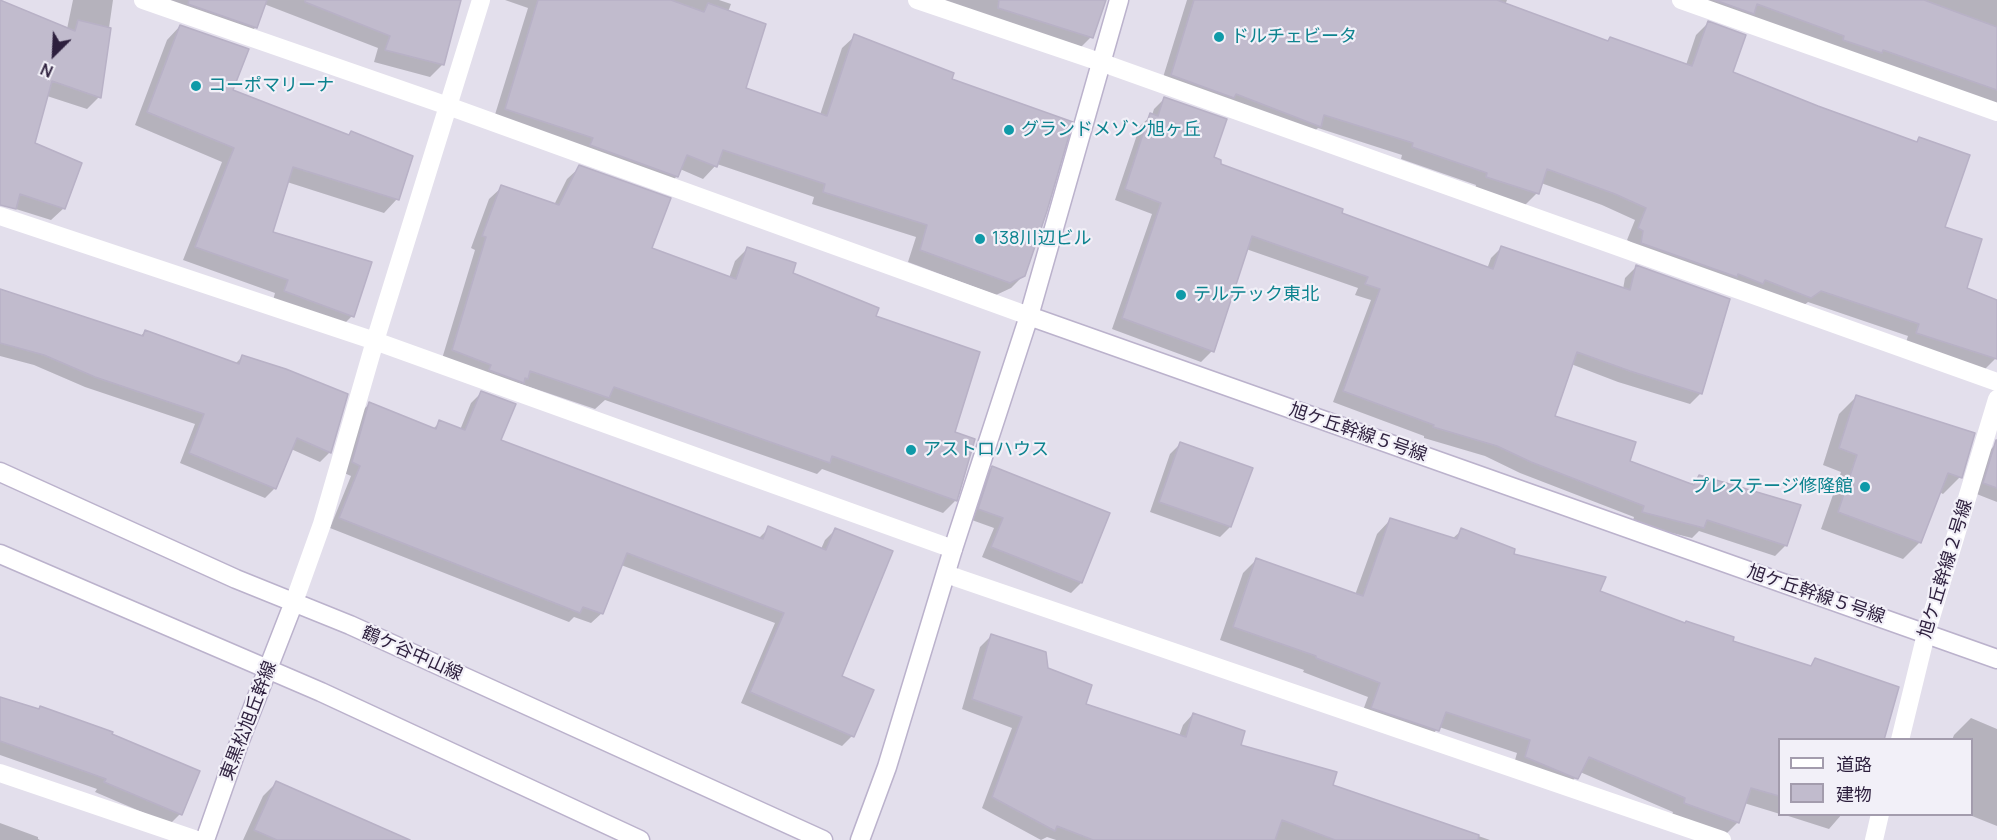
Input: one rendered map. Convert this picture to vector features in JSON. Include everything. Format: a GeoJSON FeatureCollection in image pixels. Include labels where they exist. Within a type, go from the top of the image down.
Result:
{"type":"FeatureCollection","features":[{"type":"Feature","properties":{"kind":"street","name":"旭ケ丘幹線５号線"},"geometry":{"type":"LineString","coordinates":[[143,0],[448,106],[1029,316],[1997,659]]}},
{"type":"Feature","properties":{"kind":"street","name":"東黒松旭丘幹線"},"geometry":{"type":"LineString","coordinates":[[205,840],[322,524],[375,341],[481,0]]}},
{"type":"Feature","properties":{"kind":"street"},"geometry":{"type":"LineString","coordinates":[[917,0],[1100,62],[1997,382]]}},
{"type":"Feature","properties":{"kind":"street"},"geometry":{"type":"LineString","coordinates":[[860,840],[887,767],[945,574],[1029,316],[1119,0]]}},
{"type":"Feature","properties":{"kind":"street"},"geometry":{"type":"LineString","coordinates":[[1681,0],[1997,112]]}},
{"type":"Feature","properties":{"kind":"street"},"geometry":{"type":"LineString","coordinates":[[0,216],[375,341],[953,549]]}},
{"type":"Feature","properties":{"kind":"street","name":"旭ケ丘幹線２号線"},"geometry":{"type":"LineString","coordinates":[[1900,738],[1926,634],[1997,399]]}},
{"type":"Feature","properties":{"kind":"street","name":"鶴ケ谷中山線"},"geometry":{"type":"LineString","coordinates":[[0,472],[236,579],[350,626],[823,840]]}},
{"type":"Feature","properties":{"kind":"street"},"geometry":{"type":"LineString","coordinates":[[0,554],[268,669],[640,840]]}},
{"type":"Feature","properties":{"kind":"street"},"geometry":{"type":"LineString","coordinates":[[945,574],[1722,840]]}},
{"type":"Feature","properties":{"kind":"street"},"geometry":{"type":"LineString","coordinates":[[0,773],[197,840]]}},
{"type":"Feature","properties":{"kind":"street"},"geometry":{"type":"LineString","coordinates":[[1874,840],[1880,816]]}},
{"type":"Feature","properties":{"kind":"building"},"geometry":{"type":"Polygon","coordinates":[[[0,0],[75,31],[78,20],[111,28],[101,98],[52,81],[35,143],[82,163],[65,209],[20,194],[16,209],[0,205],[0,0]]]}},
{"type":"Feature","properties":{"kind":"building"},"geometry":{"type":"Polygon","coordinates":[[[189,0],[267,0],[257,28],[188,4],[189,0]]]}},
{"type":"Feature","properties":{"kind":"building"},"geometry":{"type":"Polygon","coordinates":[[[305,0],[461,0],[444,65],[385,50],[390,36],[305,2],[305,0]]]}},
{"type":"Feature","properties":{"kind":"building"},"geometry":{"type":"Polygon","coordinates":[[[538,0],[671,0],[704,12],[708,3],[766,24],[746,88],[827,116],[854,34],[954,73],[952,79],[1073,122],[1025,276],[1010,283],[920,250],[927,225],[823,192],[825,184],[723,150],[717,167],[687,155],[678,177],[590,145],[593,138],[505,109],[538,0]]]}},
{"type":"Feature","properties":{"kind":"building"},"geometry":{"type":"Polygon","coordinates":[[[999,0],[1106,0],[1093,38],[998,8],[999,0]]]}},
{"type":"Feature","properties":{"kind":"building"},"geometry":{"type":"Polygon","coordinates":[[[1194,0],[1497,0],[1608,41],[1610,37],[1692,66],[1708,21],[1746,35],[1733,72],[1917,142],[1919,137],[1970,155],[1945,227],[1982,239],[1967,288],[1997,300],[1997,359],[1916,333],[1919,324],[1821,291],[1811,298],[1765,280],[1763,284],[1738,274],[1737,277],[1641,243],[1643,231],[1638,228],[1646,208],[1547,169],[1539,194],[1486,177],[1487,173],[1412,147],[1413,143],[1324,115],[1321,127],[1236,94],[1234,98],[1171,75],[1194,0]]]}},
{"type":"Feature","properties":{"kind":"building"},"geometry":{"type":"Polygon","coordinates":[[[1715,0],[1924,0],[1997,27],[1997,90],[1883,50],[1882,53],[1843,40],[1844,36],[1757,4],[1754,14],[1715,0]]]}},
{"type":"Feature","properties":{"kind":"building"},"geometry":{"type":"Polygon","coordinates":[[[180,25],[249,49],[233,90],[349,135],[351,131],[413,156],[399,200],[293,167],[273,232],[372,262],[354,317],[284,291],[288,280],[195,247],[234,148],[147,112],[180,25]]]}},
{"type":"Feature","properties":{"kind":"building"},"geometry":{"type":"Polygon","coordinates":[[[1164,97],[1227,119],[1214,157],[1221,160],[1221,164],[1343,209],[1342,213],[1493,269],[1501,246],[1630,290],[1636,265],[1730,299],[1702,394],[1577,352],[1555,416],[1636,442],[1630,461],[1694,485],[1699,475],[1801,505],[1787,546],[1707,520],[1704,528],[1642,512],[1644,506],[1531,462],[1497,446],[1433,427],[1434,425],[1343,391],[1380,289],[1365,284],[1368,277],[1252,236],[1214,352],[1122,318],[1161,203],[1125,189],[1150,113],[1158,116],[1164,97]]]}},
{"type":"Feature","properties":{"kind":"building"},"geometry":{"type":"Polygon","coordinates":[[[579,165],[671,198],[652,248],[736,279],[747,247],[796,263],[793,273],[879,308],[876,316],[980,352],[955,432],[975,439],[957,501],[832,456],[830,463],[614,387],[609,398],[530,371],[524,383],[489,370],[491,365],[452,350],[486,237],[482,236],[501,185],[559,205],[579,165]]]}},
{"type":"Feature","properties":{"kind":"building"},"geometry":{"type":"Polygon","coordinates":[[[0,289],[143,336],[145,330],[239,364],[242,355],[286,369],[348,394],[331,453],[297,438],[276,489],[189,453],[204,414],[95,377],[44,355],[0,343],[0,289]]]}},
{"type":"Feature","properties":{"kind":"building"},"geometry":{"type":"Polygon","coordinates":[[[481,391],[516,404],[501,440],[763,539],[768,526],[826,550],[835,528],[893,551],[842,676],[874,690],[854,737],[750,692],[784,613],[627,553],[603,614],[583,607],[580,613],[339,518],[360,466],[352,462],[369,402],[436,429],[439,420],[465,430],[481,391]]]}},
{"type":"Feature","properties":{"kind":"building"},"geometry":{"type":"Polygon","coordinates":[[[1856,395],[1975,433],[1962,478],[1948,473],[1921,543],[1838,512],[1857,455],[1839,448],[1856,395]]]}},
{"type":"Feature","properties":{"kind":"building"},"geometry":{"type":"Polygon","coordinates":[[[1997,440],[1997,488],[1983,483],[1997,440]]]}},
{"type":"Feature","properties":{"kind":"building"},"geometry":{"type":"Polygon","coordinates":[[[1180,442],[1253,468],[1231,527],[1159,502],[1180,442]]]}},
{"type":"Feature","properties":{"kind":"building"},"geometry":{"type":"Polygon","coordinates":[[[992,466],[1110,513],[1082,583],[991,547],[1003,518],[978,509],[992,466]]]}},
{"type":"Feature","properties":{"kind":"building"},"geometry":{"type":"Polygon","coordinates":[[[1390,518],[1457,539],[1461,528],[1515,549],[1514,554],[1606,577],[1600,591],[1685,623],[1686,621],[1734,637],[1733,641],[1811,666],[1815,658],[1899,687],[1885,738],[1778,738],[1778,796],[1751,788],[1739,823],[1684,803],[1685,798],[1589,757],[1578,779],[1575,778],[1525,757],[1530,740],[1446,712],[1439,731],[1371,708],[1380,683],[1316,658],[1316,656],[1233,627],[1256,558],[1363,596],[1390,518]]]}},
{"type":"Feature","properties":{"kind":"building"},"geometry":{"type":"Polygon","coordinates":[[[991,634],[1046,652],[1048,668],[1092,685],[1086,704],[1186,737],[1193,713],[1245,731],[1241,745],[1337,772],[1333,785],[1479,835],[1478,840],[1335,840],[1282,820],[1275,840],[1093,840],[1057,826],[1055,831],[992,797],[1022,717],[972,699],[991,634]]]}},
{"type":"Feature","properties":{"kind":"building"},"geometry":{"type":"Polygon","coordinates":[[[0,697],[39,709],[40,706],[113,732],[112,734],[200,771],[182,815],[104,782],[106,779],[0,741],[0,697]]]}},
{"type":"Feature","properties":{"kind":"building"},"geometry":{"type":"Polygon","coordinates":[[[276,781],[410,840],[277,840],[254,830],[276,781]]]}},
{"type":"Feature","properties":{"kind":"place","name":"ドルチェビータ"},"geometry":{"type":"Point","coordinates":[1219,37]}},
{"type":"Feature","properties":{"kind":"place","name":"コーポマリーナ"},"geometry":{"type":"Point","coordinates":[196,86]}},
{"type":"Feature","properties":{"kind":"place","name":"グランドメゾン旭ヶ丘"},"geometry":{"type":"Point","coordinates":[1009,130]}},
{"type":"Feature","properties":{"kind":"place","name":"138川辺ビル"},"geometry":{"type":"Point","coordinates":[980,239]}},
{"type":"Feature","properties":{"kind":"place","name":"テルテック東北"},"geometry":{"type":"Point","coordinates":[1181,295]}},
{"type":"Feature","properties":{"kind":"place","name":"アストロハウス"},"geometry":{"type":"Point","coordinates":[911,450]}},
{"type":"Feature","properties":{"kind":"place","name":"プレステージ修隆館"},"geometry":{"type":"Point","coordinates":[1865,487]}}]}
